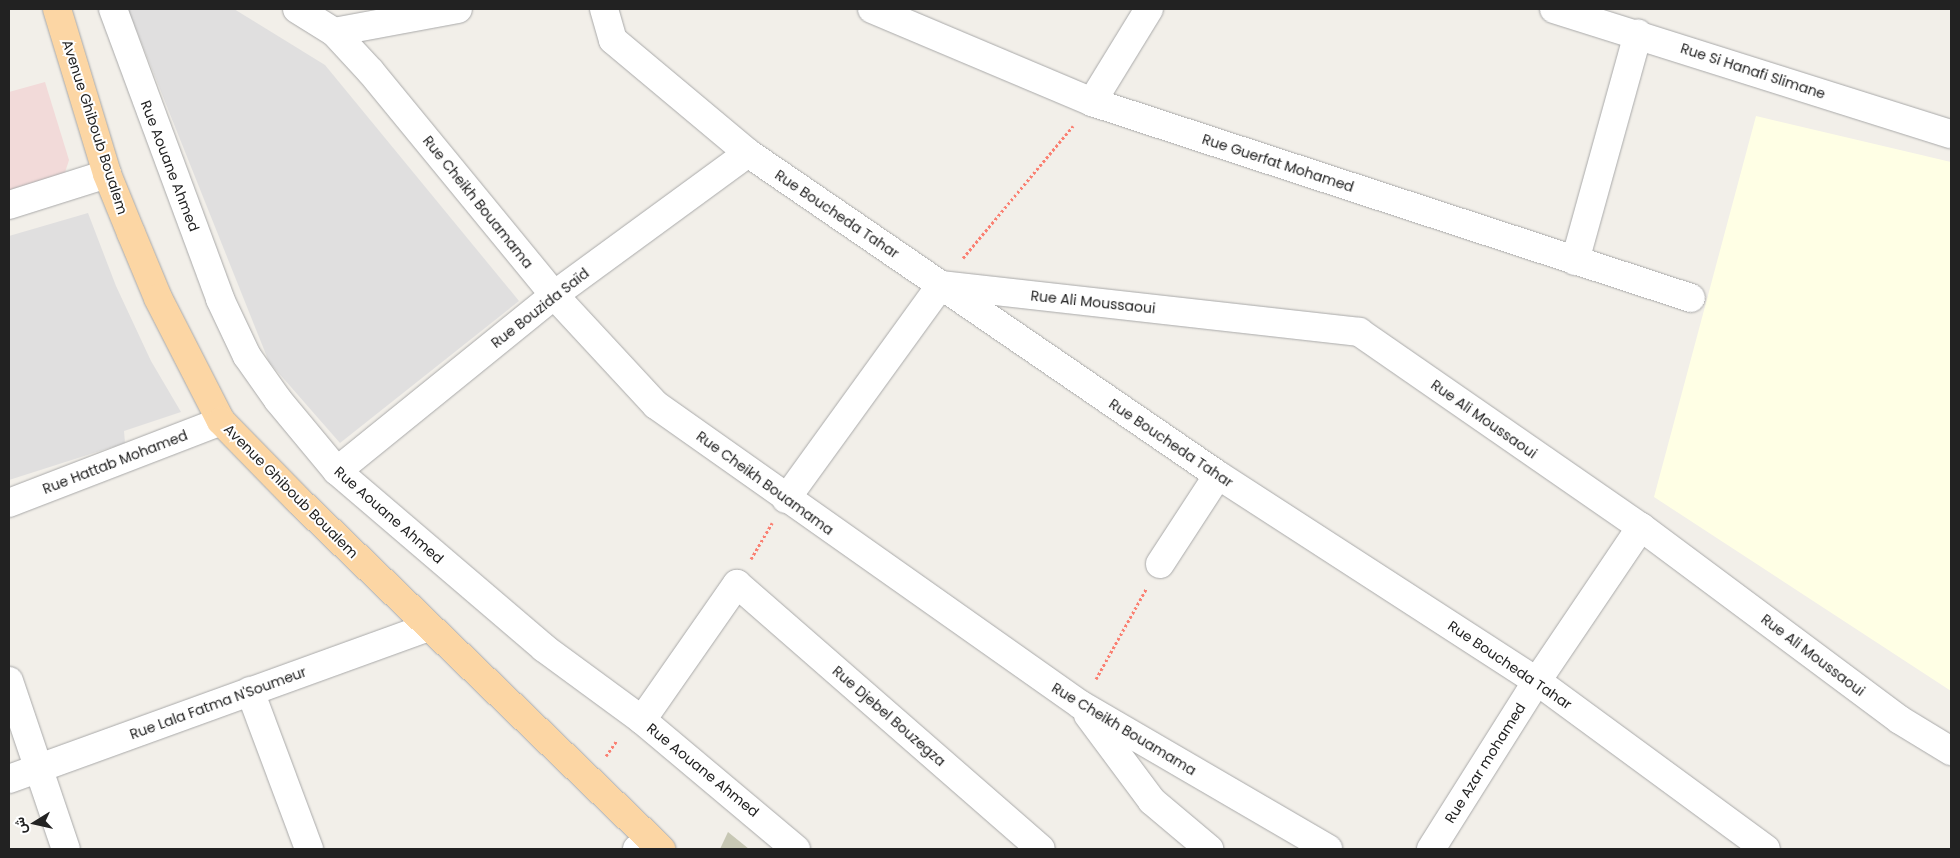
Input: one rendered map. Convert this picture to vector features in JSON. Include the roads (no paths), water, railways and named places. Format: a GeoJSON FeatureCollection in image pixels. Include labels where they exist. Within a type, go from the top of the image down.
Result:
{"type":"FeatureCollection","features":[{"type":"Feature","properties":{"kind":"main road","name":"Avenue Ghiboub Boualem"},"geometry":{"type":"LineString","coordinates":[[57,9],[107,174],[158,298],[222,421],[428,627],[596,784],[651,847]]}},
{"type":"Feature","properties":{"kind":"street","name":"Rue Aouane Ahmed"},"geometry":{"type":"LineString","coordinates":[[113,9],[216,290],[247,356],[278,400],[337,471],[544,648],[642,720],[796,849]]}},
{"type":"Feature","properties":{"kind":"street","name":"Rue Cheikh Bouamama"},"geometry":{"type":"LineString","coordinates":[[297,9],[334,32],[371,72],[554,295],[656,404],[786,499],[1081,705],[1328,849]]}},
{"type":"Feature","properties":{"kind":"street"},"geometry":{"type":"LineString","coordinates":[[334,32],[458,9]]}},
{"type":"Feature","properties":{"kind":"street","name":"Rue Boucheda Tahar"},"geometry":{"type":"LineString","coordinates":[[604,9],[613,40],[748,153],[1218,475],[1537,681],[1766,849]]}},
{"type":"Feature","properties":{"kind":"street","name":"Rue Guerfat Mohamed"},"geometry":{"type":"LineString","coordinates":[[872,9],[1092,102],[1691,298]]}},
{"type":"Feature","properties":{"kind":"street"},"geometry":{"type":"LineString","coordinates":[[1092,102],[1149,9]]}},
{"type":"Feature","properties":{"kind":"street","name":"Rue Si Hanafi Slimane"},"geometry":{"type":"LineString","coordinates":[[1554,9],[1951,134]]}},
{"type":"Feature","properties":{"kind":"street"},"geometry":{"type":"LineString","coordinates":[[1575,261],[1638,34]]}},
{"type":"Feature","properties":{"kind":"street","name":"Rue Bouzida Saïd"},"geometry":{"type":"LineString","coordinates":[[337,471],[554,295],[748,153]]}},
{"type":"Feature","properties":{"kind":"street"},"geometry":{"type":"LineString","coordinates":[[9,204],[107,174]]}},
{"type":"Feature","properties":{"kind":"street"},"geometry":{"type":"LineString","coordinates":[[786,499],[940,285]]}},
{"type":"Feature","properties":{"kind":"street","name":"Rue Ali Moussaoui"},"geometry":{"type":"LineString","coordinates":[[940,285],[1359,332],[1641,527],[1900,720],[1951,751]]}},
{"type":"Feature","properties":{"kind":"street","name":"Rue Hattab Mohamed"},"geometry":{"type":"LineString","coordinates":[[9,503],[222,421]]}},
{"type":"Feature","properties":{"kind":"street"},"geometry":{"type":"LineString","coordinates":[[1160,564],[1218,475]]}},
{"type":"Feature","properties":{"kind":"street","name":"Rue Azar mohamed"},"geometry":{"type":"LineString","coordinates":[[1431,849],[1537,681],[1641,527]]}},
{"type":"Feature","properties":{"kind":"street","name":"Rue Djebel Bouzegza"},"geometry":{"type":"LineString","coordinates":[[642,720],[737,584],[1041,849]]}},
{"type":"Feature","properties":{"kind":"street","name":"Rue Lala Fatma N'Soumeur"},"geometry":{"type":"LineString","coordinates":[[9,779],[428,627]]}},
{"type":"Feature","properties":{"kind":"street"},"geometry":{"type":"LineString","coordinates":[[9,681],[66,849]]}},
{"type":"Feature","properties":{"kind":"street"},"geometry":{"type":"LineString","coordinates":[[250,691],[309,849]]}},
{"type":"Feature","properties":{"kind":"street"},"geometry":{"type":"LineString","coordinates":[[1081,705],[1152,801],[1209,849]]}}]}
